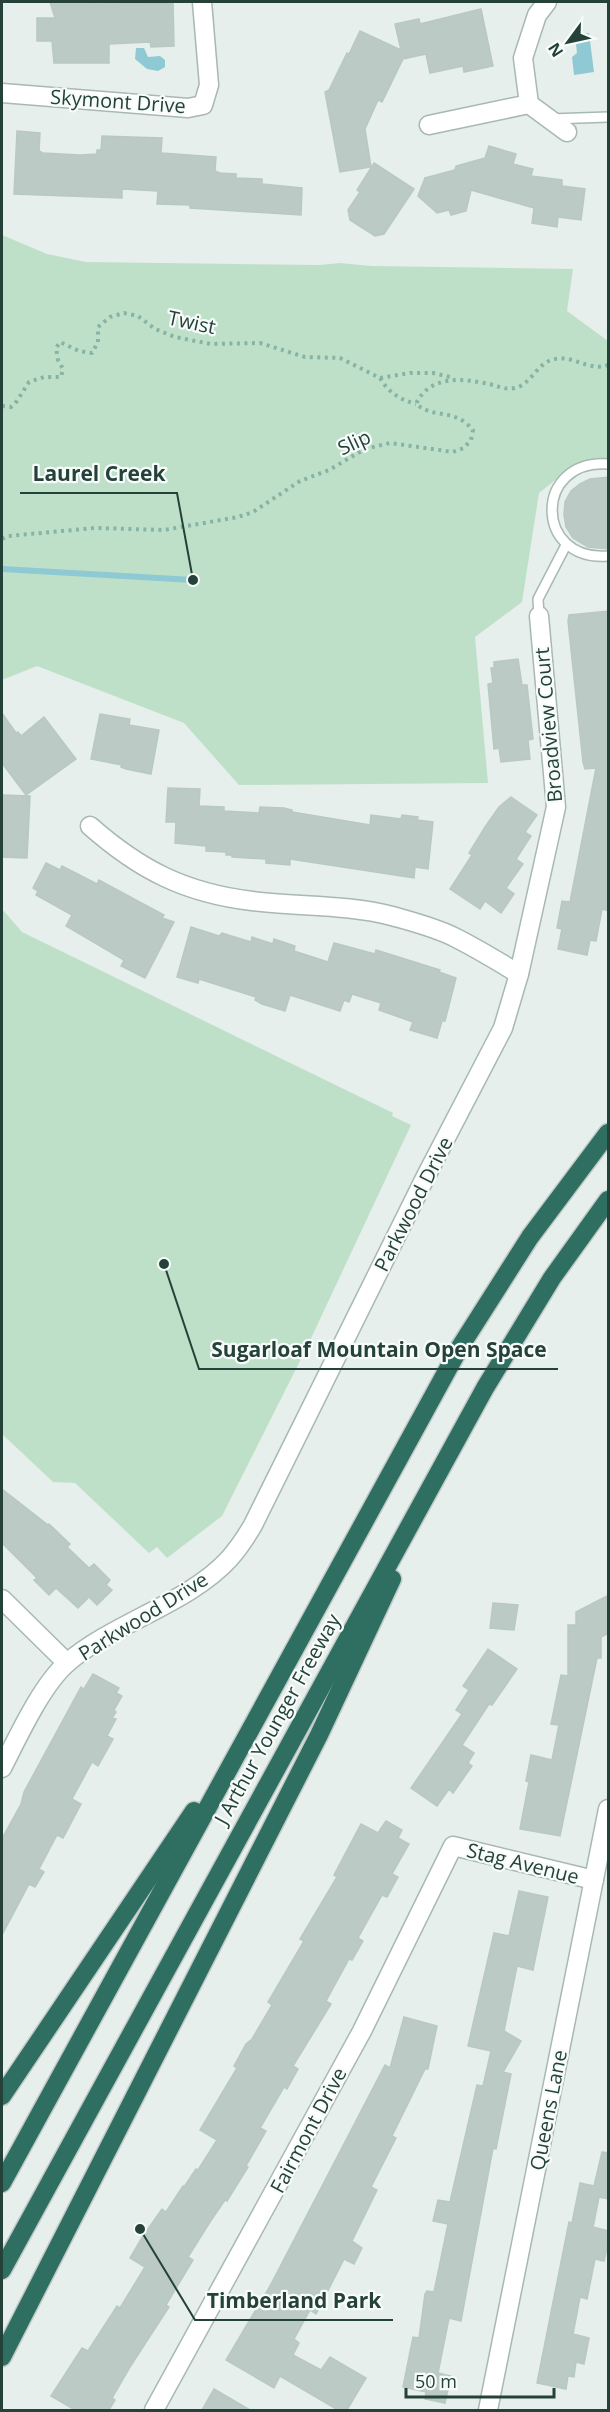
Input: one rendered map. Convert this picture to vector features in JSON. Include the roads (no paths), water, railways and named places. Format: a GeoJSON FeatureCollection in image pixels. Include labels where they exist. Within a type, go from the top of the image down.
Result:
{"type":"FeatureCollection","features":[{"type":"Feature","properties":{"kind":"highway"},"geometry":{"type":"LineString","coordinates":[[581,1168],[609,1125]]}},
{"type":"Feature","properties":{"kind":"highway","name":"J Arthur Younger Freeway"},"geometry":{"type":"LineString","coordinates":[[2,2184],[460,1347],[518,1255],[609,1133]]}},
{"type":"Feature","properties":{"kind":"highway","name":"J Arthur Younger Freeway"},"geometry":{"type":"LineString","coordinates":[[2,2270],[464,1425],[529,1314],[609,1200]]}},
{"type":"Feature","properties":{"kind":"highway"},"geometry":{"type":"LineString","coordinates":[[2,2357],[319,1735],[464,1425]]}},
{"type":"Feature","properties":{"kind":"highway"},"geometry":{"type":"LineString","coordinates":[[2,2096],[252,1725]]}},
{"type":"Feature","properties":{"kind":"street","name":"Skymont Drive"},"geometry":{"type":"LineString","coordinates":[[2,93],[188,108],[203,105],[209,85],[202,2]]}},
{"type":"Feature","properties":{"kind":"street"},"geometry":{"type":"LineString","coordinates":[[547,2],[537,15],[523,58],[529,104],[567,132]]}},
{"type":"Feature","properties":{"kind":"street"},"geometry":{"type":"LineString","coordinates":[[429,125],[529,104]]}},
{"type":"Feature","properties":{"kind":"street","name":"Broadview Court"},"geometry":{"type":"LineString","coordinates":[[519,974],[556,807],[539,616]]}},
{"type":"Feature","properties":{"kind":"street"},"geometry":{"type":"LineString","coordinates":[[90,826],[116,849],[143,867],[200,891],[251,901],[321,906],[390,915],[455,937],[519,974]]}},
{"type":"Feature","properties":{"kind":"street","name":"Parkwood Drive"},"geometry":{"type":"LineString","coordinates":[[2,1768],[51,1680],[67,1663],[109,1635],[199,1584],[228,1560],[254,1525],[426,1176],[503,1028],[519,974]]}},
{"type":"Feature","properties":{"kind":"street"},"geometry":{"type":"LineString","coordinates":[[2,1599],[67,1663]]}},
{"type":"Feature","properties":{"kind":"street","name":"Queens Lane"},"geometry":{"type":"LineString","coordinates":[[488,2410],[609,1809]]}},
{"type":"Feature","properties":{"kind":"street","name":"Stag Avenue"},"geometry":{"type":"LineString","coordinates":[[453,1846],[594,1880]]}},
{"type":"Feature","properties":{"kind":"street","name":"Fairmont Drive"},"geometry":{"type":"LineString","coordinates":[[154,2410],[362,2031],[453,1846]]}},
{"type":"Feature","properties":{"kind":"lane"},"geometry":{"type":"LineString","coordinates":[[549,119],[609,117]]}},
{"type":"Feature","properties":{"kind":"lane"},"geometry":{"type":"LineString","coordinates":[[609,464],[595,463],[579,467],[567,475],[557,488],[552,502],[552,518],[557,532],[566,544],[580,553],[595,557],[609,556]]}},
{"type":"Feature","properties":{"kind":"lane"},"geometry":{"type":"LineString","coordinates":[[539,616],[538,599],[566,544]]}},
{"type":"Feature","properties":{"kind":"water"},"geometry":{"type":"Polygon","coordinates":[[[589,33],[594,72],[574,75],[572,57],[577,53],[575,35],[589,33]]]}},
{"type":"Feature","properties":{"kind":"water"},"geometry":{"type":"Polygon","coordinates":[[[136,48],[144,48],[148,57],[160,56],[165,60],[165,67],[158,71],[147,69],[135,59],[136,48]]]}},
{"type":"Feature","properties":{"kind":"waterway"},"geometry":{"type":"LineString","coordinates":[[2,569],[193,580]]}},
{"type":"Feature","properties":{"kind":"place","name":"Laurel Creek"},"geometry":{"type":"Point","coordinates":[193,580]}},
{"type":"Feature","properties":{"kind":"place","name":"Sugarloaf Mountain Open Space"},"geometry":{"type":"Point","coordinates":[164,1264]}},
{"type":"Feature","properties":{"kind":"place","name":"Timberland Park"},"geometry":{"type":"Point","coordinates":[140,2229]}}]}
